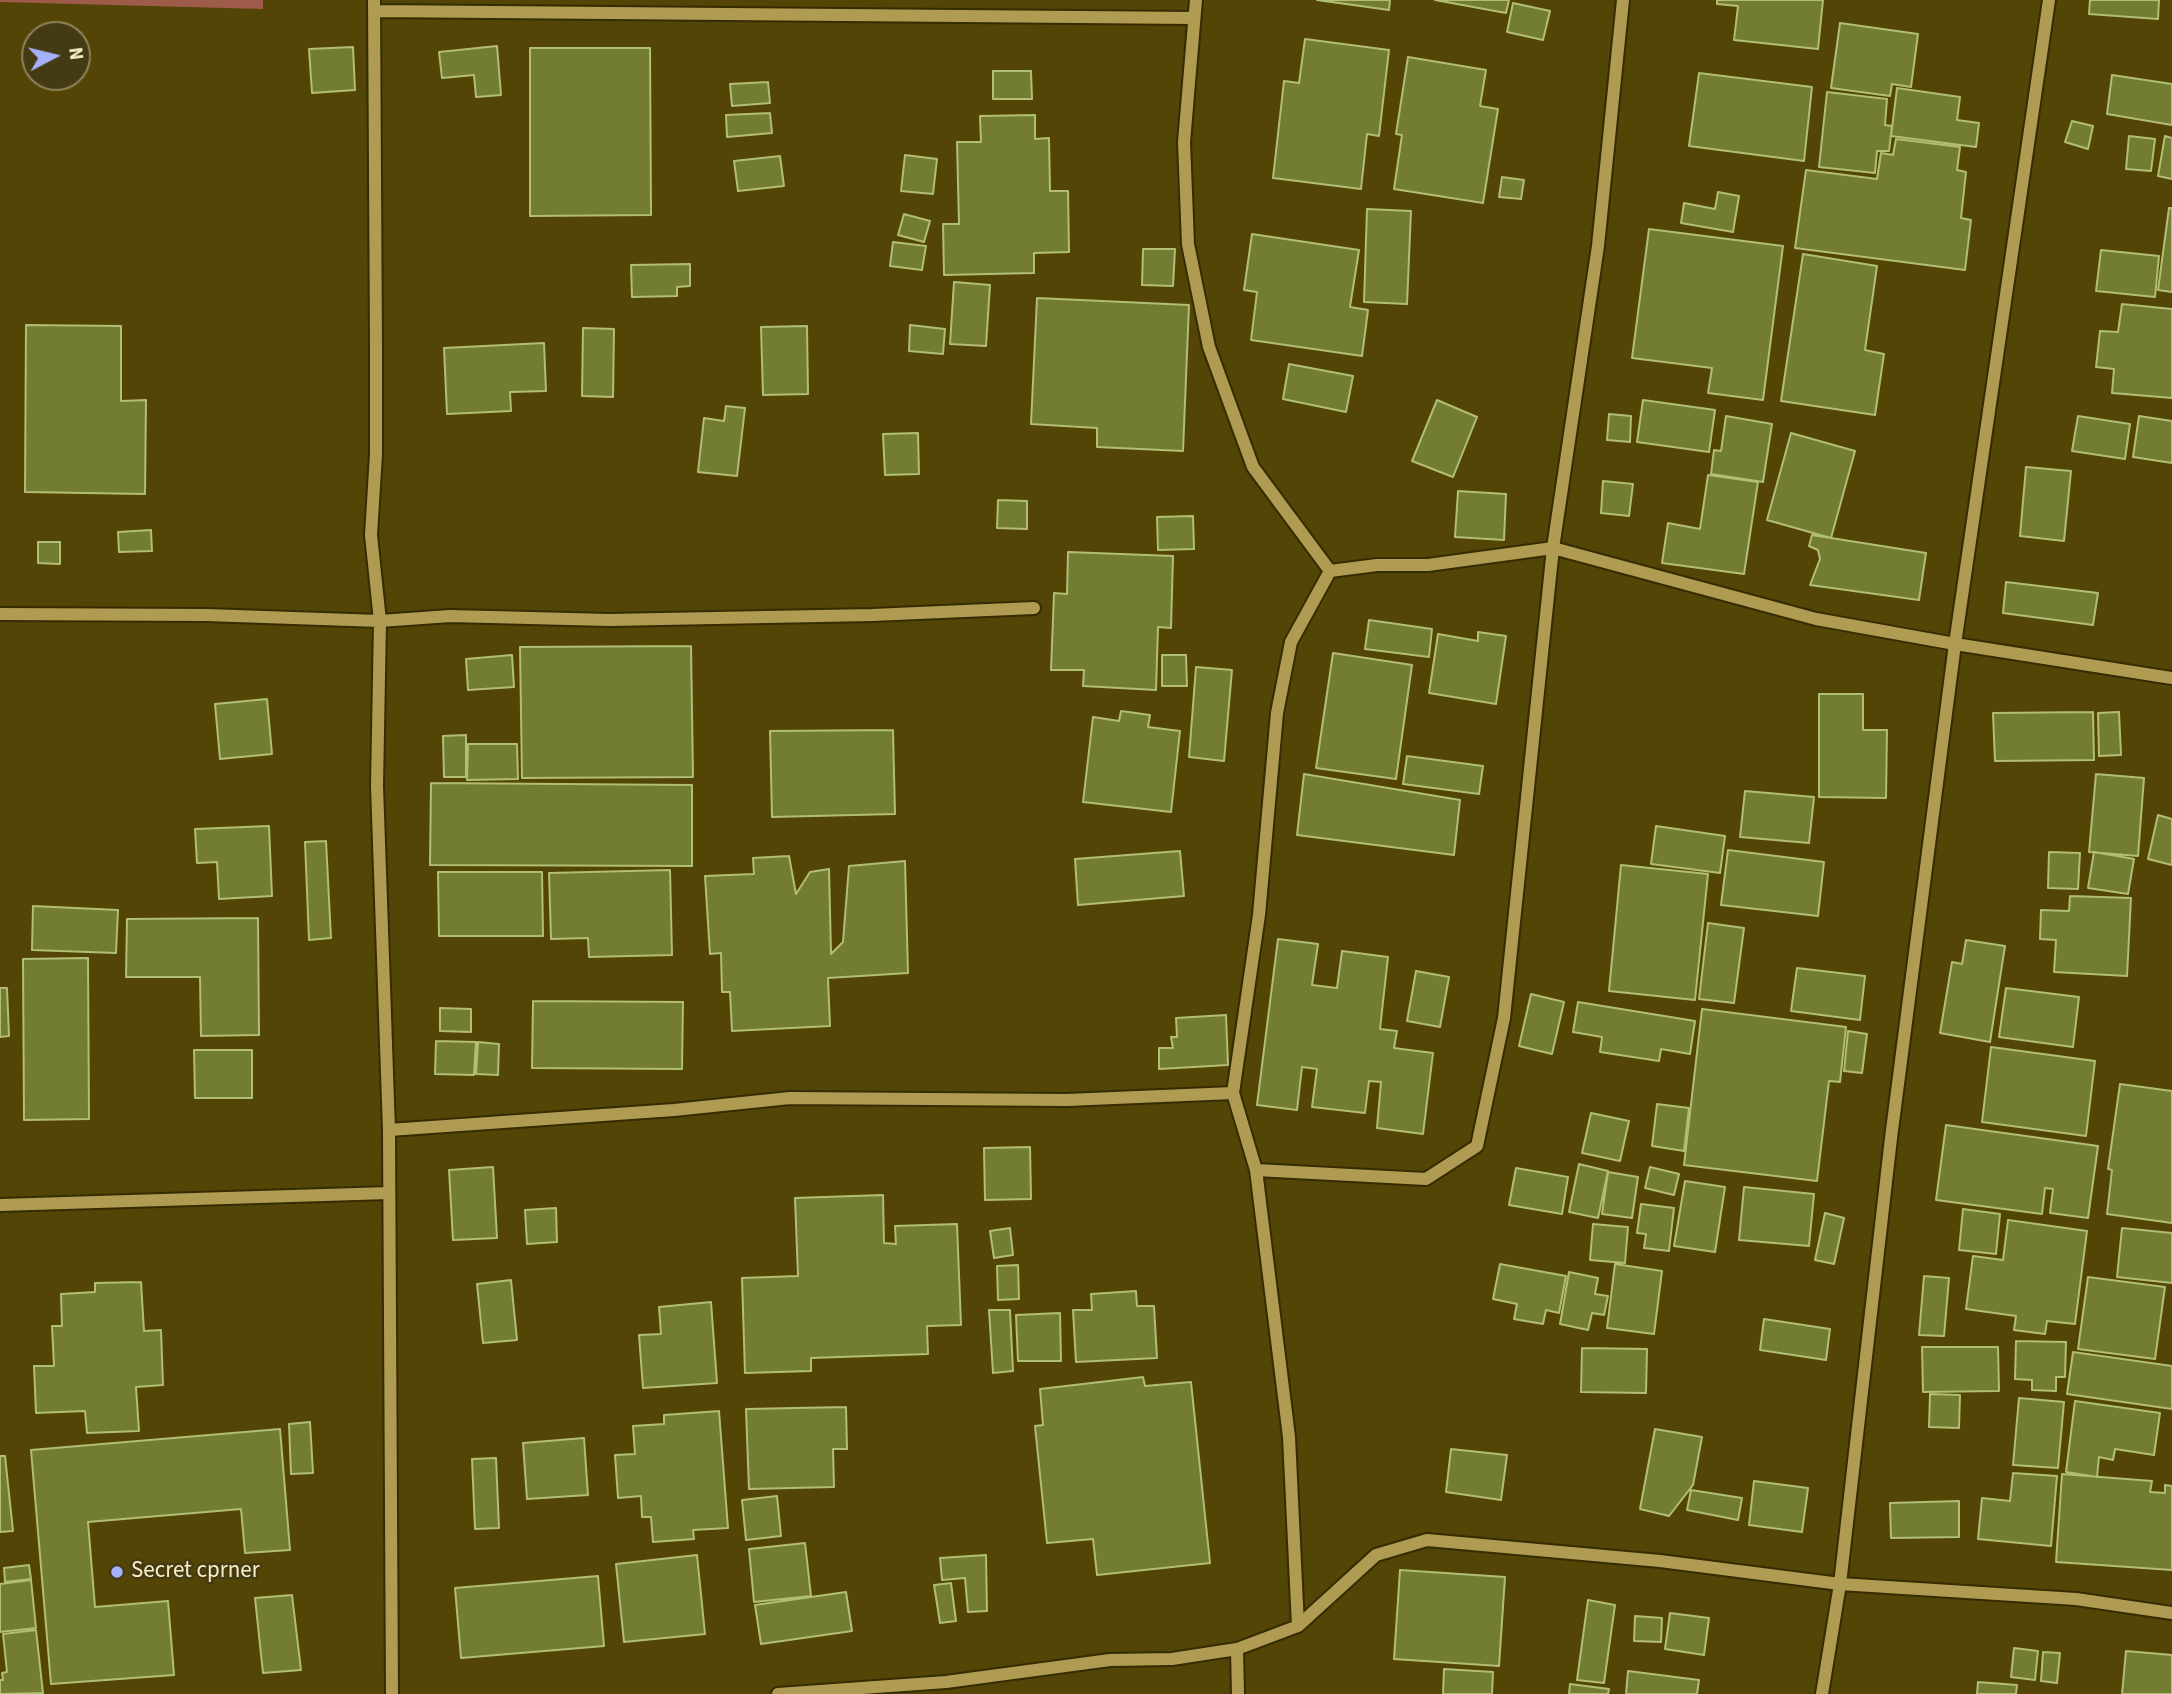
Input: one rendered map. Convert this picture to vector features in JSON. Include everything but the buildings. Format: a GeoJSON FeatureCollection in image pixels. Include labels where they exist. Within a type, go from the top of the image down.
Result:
{"type":"FeatureCollection","features":[{"type":"Feature","properties":{"kind":"street"},"geometry":{"type":"LineString","coordinates":[[1196,0],[1184,142],[1188,244],[1209,347],[1253,467],[1330,571]]}},
{"type":"Feature","properties":{"kind":"street"},"geometry":{"type":"LineString","coordinates":[[1256,1170],[1426,1179],[1477,1146],[1504,1018],[1553,548],[1598,246],[1623,0]]}},
{"type":"Feature","properties":{"kind":"street"},"geometry":{"type":"LineString","coordinates":[[1822,1694],[1840,1584],[1891,1138],[1955,644],[2049,0]]}},
{"type":"Feature","properties":{"kind":"street"},"geometry":{"type":"LineString","coordinates":[[392,1694],[389,1130],[377,786],[380,621],[372,535],[376,454],[374,6],[1194,18]]}},
{"type":"Feature","properties":{"kind":"street"},"geometry":{"type":"LineString","coordinates":[[1330,571],[1377,565],[1428,565],[1553,548],[1816,619],[2172,678]]}},
{"type":"Feature","properties":{"kind":"street"},"geometry":{"type":"LineString","coordinates":[[1298,1626],[1289,1437],[1256,1170],[1233,1093],[1259,915],[1277,713],[1291,642],[1330,571]]}},
{"type":"Feature","properties":{"kind":"street"},"geometry":{"type":"LineString","coordinates":[[0,614],[206,615],[380,621],[450,616],[609,620],[859,616],[1034,608]]}},
{"type":"Feature","properties":{"kind":"street"},"geometry":{"type":"LineString","coordinates":[[389,1130],[674,1110],[790,1098],[1067,1100],[1233,1093]]}},
{"type":"Feature","properties":{"kind":"street"},"geometry":{"type":"LineString","coordinates":[[0,1205],[389,1193]]}},
{"type":"Feature","properties":{"kind":"street"},"geometry":{"type":"LineString","coordinates":[[778,1694],[946,1682],[1110,1660],[1171,1659],[1237,1649],[1298,1626],[1376,1555],[1427,1540],[1660,1561],[1840,1584],[2076,1599],[2172,1613]]}},
{"type":"Feature","properties":{"kind":"street"},"geometry":{"type":"LineString","coordinates":[[1237,1649],[1238,1694]]}},
{"type":"Feature","properties":{"kind":"shaded area"},"geometry":{"type":"Polygon","coordinates":[[[263,0],[263,9],[0,2],[263,0]]]}},
{"type":"Feature","properties":{"kind":"place","name":"Secret cprner"},"geometry":{"type":"Point","coordinates":[117,1572]}}]}
